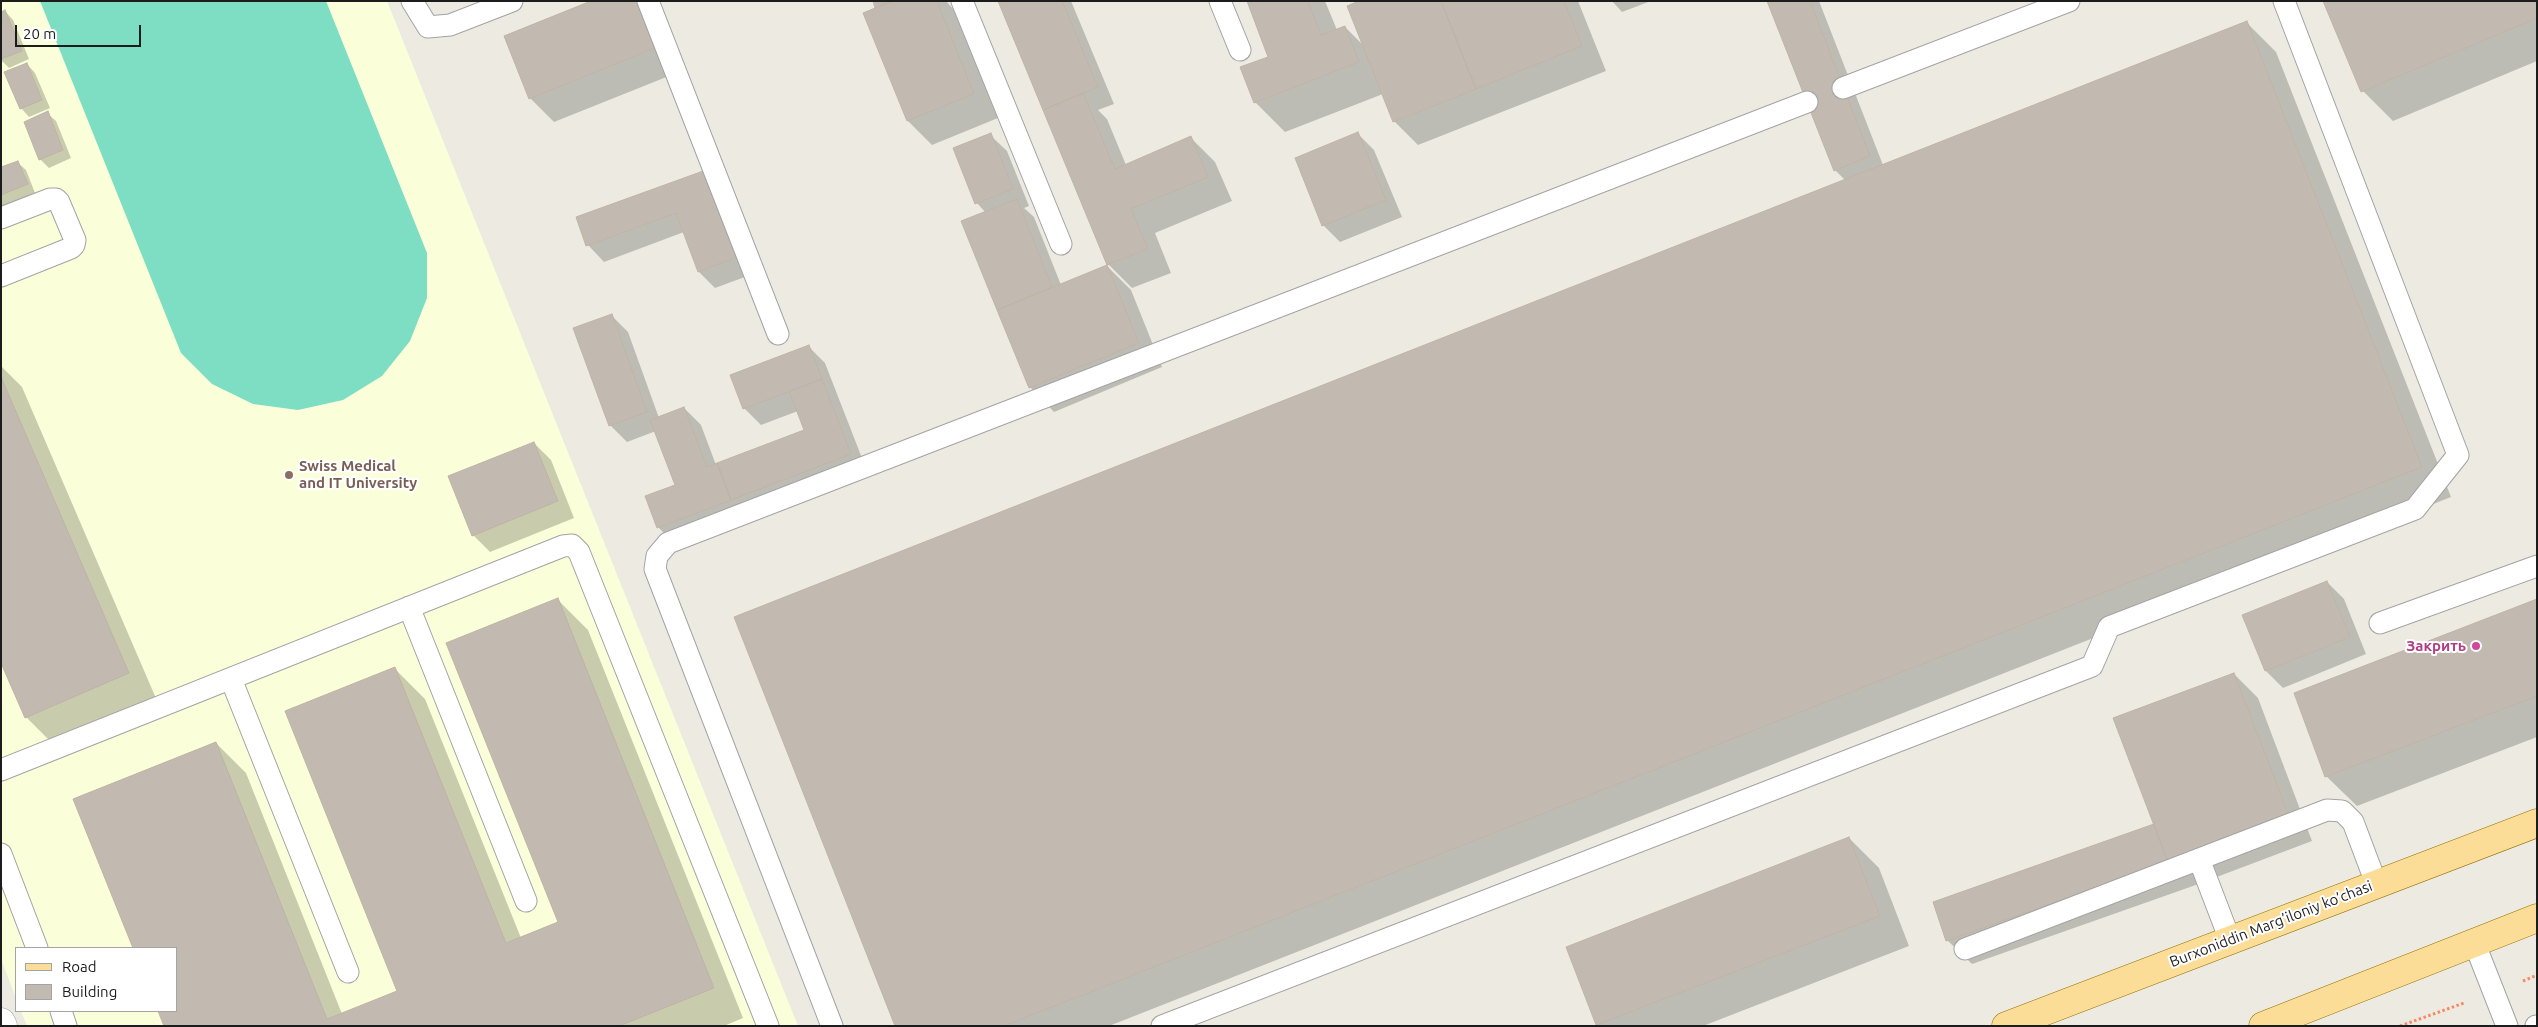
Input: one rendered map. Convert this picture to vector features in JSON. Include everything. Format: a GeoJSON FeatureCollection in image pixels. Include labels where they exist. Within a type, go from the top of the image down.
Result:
{"type":"FeatureCollection","features":[{"type":"Feature","properties":{"kind":"main road","name":"Burxoniddin Marg’iloniy ko’chasi"},"geometry":{"type":"LineString","coordinates":[[2006,1026],[2537,823]]}},
{"type":"Feature","properties":{"kind":"main road"},"geometry":{"type":"LineString","coordinates":[[2263,1026],[2537,918]]}},
{"type":"Feature","properties":{"kind":"street"},"geometry":{"type":"LineString","coordinates":[[1,1022],[3,1026]]}},
{"type":"Feature","properties":{"kind":"lane"},"geometry":{"type":"LineString","coordinates":[[412,1],[428,27],[450,26],[512,1]]}},
{"type":"Feature","properties":{"kind":"lane"},"geometry":{"type":"LineString","coordinates":[[648,1],[778,334]]}},
{"type":"Feature","properties":{"kind":"lane"},"geometry":{"type":"LineString","coordinates":[[962,1],[1061,244]]}},
{"type":"Feature","properties":{"kind":"lane"},"geometry":{"type":"LineString","coordinates":[[1220,1],[1240,50]]}},
{"type":"Feature","properties":{"kind":"lane"},"geometry":{"type":"LineString","coordinates":[[1843,88],[2069,1]]}},
{"type":"Feature","properties":{"kind":"lane"},"geometry":{"type":"LineString","coordinates":[[1162,1026],[2092,666],[2109,628],[2415,509],[2458,455],[2284,1]]}},
{"type":"Feature","properties":{"kind":"lane"},"geometry":{"type":"LineString","coordinates":[[832,1026],[655,569],[657,556],[668,543],[1807,102]]}},
{"type":"Feature","properties":{"kind":"lane"},"geometry":{"type":"LineString","coordinates":[[1,218],[50,198],[56,199],[60,202],[75,240],[71,248],[1,276]]}},
{"type":"Feature","properties":{"kind":"lane"},"geometry":{"type":"LineString","coordinates":[[1,770],[563,546],[572,545],[579,552],[768,1026]]}},
{"type":"Feature","properties":{"kind":"lane"},"geometry":{"type":"LineString","coordinates":[[2380,623],[2537,566]]}},
{"type":"Feature","properties":{"kind":"lane"},"geometry":{"type":"LineString","coordinates":[[409,607],[526,901]]}},
{"type":"Feature","properties":{"kind":"lane"},"geometry":{"type":"LineString","coordinates":[[231,679],[348,972]]}},
{"type":"Feature","properties":{"kind":"lane"},"geometry":{"type":"LineString","coordinates":[[1965,949],[2327,810],[2342,811],[2352,822],[2376,883]]}},
{"type":"Feature","properties":{"kind":"lane"},"geometry":{"type":"LineString","coordinates":[[1,854],[37,947]]}},
{"type":"Feature","properties":{"kind":"lane"},"geometry":{"type":"LineString","coordinates":[[2199,859],[2230,940]]}},
{"type":"Feature","properties":{"kind":"lane"},"geometry":{"type":"LineString","coordinates":[[2474,942],[2506,1026]]}},
{"type":"Feature","properties":{"kind":"lane"},"geometry":{"type":"LineString","coordinates":[[61,1012],[66,1026]]}},
{"type":"Feature","properties":{"kind":"shaded area","name":"Swiss Medical and IT University"},"geometry":{"type":"Polygon","coordinates":[[[1,1],[387,1],[798,1026],[27,1026],[21,1012],[178,1012],[178,947],[15,947],[15,995],[1,959],[1,1]]]}},
{"type":"Feature","properties":{"kind":"green space"},"geometry":{"type":"Polygon","coordinates":[[[40,1],[326,1],[427,253],[427,298],[410,341],[382,376],[343,400],[298,410],[253,404],[212,384],[181,353],[40,1]]]}},
{"type":"Feature","properties":{"kind":"building"},"geometry":{"type":"Polygon","coordinates":[[[591,1],[637,1],[655,48],[529,99],[504,36],[591,1]]]}},
{"type":"Feature","properties":{"kind":"building"},"geometry":{"type":"Polygon","coordinates":[[[873,1],[892,1],[875,8],[873,1]]]}},
{"type":"Feature","properties":{"kind":"building"},"geometry":{"type":"Polygon","coordinates":[[[892,1],[937,1],[974,94],[907,121],[863,13],[892,1]]]}},
{"type":"Feature","properties":{"kind":"building"},"geometry":{"type":"Polygon","coordinates":[[[998,1],[1062,1],[1098,87],[1043,110],[998,1]]]}},
{"type":"Feature","properties":{"kind":"building"},"geometry":{"type":"Polygon","coordinates":[[[1247,1],[1308,1],[1321,35],[1345,26],[1359,62],[1254,103],[1240,67],[1268,57],[1247,1]]]}},
{"type":"Feature","properties":{"kind":"building"},"geometry":{"type":"Polygon","coordinates":[[[1359,1],[1441,1],[1476,89],[1393,122],[1347,6],[1359,1]]]}},
{"type":"Feature","properties":{"kind":"building"},"geometry":{"type":"Polygon","coordinates":[[[1441,1],[1564,1],[1582,46],[1476,89],[1441,1]]]}},
{"type":"Feature","properties":{"kind":"building"},"geometry":{"type":"Polygon","coordinates":[[[1767,1],[1810,1],[1870,156],[1834,171],[1767,1]]]}},
{"type":"Feature","properties":{"kind":"building"},"geometry":{"type":"Polygon","coordinates":[[[2323,1],[2537,1],[2537,18],[2361,92],[2323,1]]]}},
{"type":"Feature","properties":{"kind":"building"},"geometry":{"type":"Polygon","coordinates":[[[5,10],[22,51],[1,59],[1,12],[5,10]]]}},
{"type":"Feature","properties":{"kind":"building"},"geometry":{"type":"Polygon","coordinates":[[[2247,21],[2422,467],[1004,1026],[895,1026],[734,617],[2247,21]]]}},
{"type":"Feature","properties":{"kind":"building"},"geometry":{"type":"Polygon","coordinates":[[[27,63],[42,100],[20,109],[4,72],[27,63]]]}},
{"type":"Feature","properties":{"kind":"building"},"geometry":{"type":"Polygon","coordinates":[[[1083,93],[1115,169],[1191,136],[1208,177],[1131,209],[1148,249],[1107,265],[1043,110],[1083,93]]]}},
{"type":"Feature","properties":{"kind":"building"},"geometry":{"type":"Polygon","coordinates":[[[48,111],[63,150],[39,160],[24,122],[48,111]]]}},
{"type":"Feature","properties":{"kind":"building"},"geometry":{"type":"Polygon","coordinates":[[[1358,132],[1386,200],[1322,226],[1295,158],[1358,132]]]}},
{"type":"Feature","properties":{"kind":"building"},"geometry":{"type":"Polygon","coordinates":[[[991,133],[1013,189],[975,204],[953,148],[991,133]]]}},
{"type":"Feature","properties":{"kind":"building"},"geometry":{"type":"Polygon","coordinates":[[[18,161],[28,184],[1,195],[1,167],[18,161]]]}},
{"type":"Feature","properties":{"kind":"building"},"geometry":{"type":"Polygon","coordinates":[[[706,170],[737,257],[698,272],[676,213],[586,246],[576,217],[706,170]]]}},
{"type":"Feature","properties":{"kind":"building"},"geometry":{"type":"Polygon","coordinates":[[[1017,199],[1052,287],[997,310],[961,221],[1017,199]]]}},
{"type":"Feature","properties":{"kind":"building"},"geometry":{"type":"Polygon","coordinates":[[[1107,265],[1139,343],[1029,388],[997,310],[1107,265]]]}},
{"type":"Feature","properties":{"kind":"building"},"geometry":{"type":"Polygon","coordinates":[[[612,314],[647,412],[609,426],[573,328],[612,314]]]}},
{"type":"Feature","properties":{"kind":"building"},"geometry":{"type":"Polygon","coordinates":[[[809,345],[822,379],[743,409],[730,375],[809,345]]]}},
{"type":"Feature","properties":{"kind":"building"},"geometry":{"type":"Polygon","coordinates":[[[1,377],[129,673],[25,718],[1,663],[1,377]]]}},
{"type":"Feature","properties":{"kind":"building"},"geometry":{"type":"Polygon","coordinates":[[[822,379],[851,454],[731,500],[717,463],[804,430],[789,391],[822,379]]]}},
{"type":"Feature","properties":{"kind":"building"},"geometry":{"type":"Polygon","coordinates":[[[684,407],[707,467],[717,463],[731,500],[657,528],[645,496],[675,485],[650,420],[684,407]]]}},
{"type":"Feature","properties":{"kind":"building"},"geometry":{"type":"Polygon","coordinates":[[[534,442],[558,501],[472,536],[448,476],[534,442]]]}},
{"type":"Feature","properties":{"kind":"building"},"geometry":{"type":"Polygon","coordinates":[[[2327,581],[2350,637],[2265,671],[2242,615],[2327,581]]]}},
{"type":"Feature","properties":{"kind":"building"},"geometry":{"type":"Polygon","coordinates":[[[558,598],[714,988],[619,1026],[164,1026],[158,1012],[178,1012],[178,947],[133,947],[73,799],[216,742],[327,1019],[397,991],[285,711],[395,667],[506,943],[558,922],[446,643],[558,598]]]}},
{"type":"Feature","properties":{"kind":"building","name":"Закрить"},"geometry":{"type":"Polygon","coordinates":[[[2537,599],[2537,696],[2325,777],[2294,693],[2537,599]]]}},
{"type":"Feature","properties":{"kind":"building"},"geometry":{"type":"Polygon","coordinates":[[[2234,673],[2289,816],[2168,862],[2113,718],[2234,673]]]}},
{"type":"Feature","properties":{"kind":"building"},"geometry":{"type":"Polygon","coordinates":[[[2154,824],[2168,862],[1946,941],[1933,902],[2154,824]]]}},
{"type":"Feature","properties":{"kind":"building"},"geometry":{"type":"Polygon","coordinates":[[[1849,837],[1880,916],[1596,1025],[1566,947],[1849,837]]]}},
{"type":"Feature","properties":{"kind":"place","name":"Swiss Medical and IT University"},"geometry":{"type":"Point","coordinates":[289,475]}},
{"type":"Feature","properties":{"kind":"place","name":"Закрить"},"geometry":{"type":"Point","coordinates":[2476,646]}}]}
